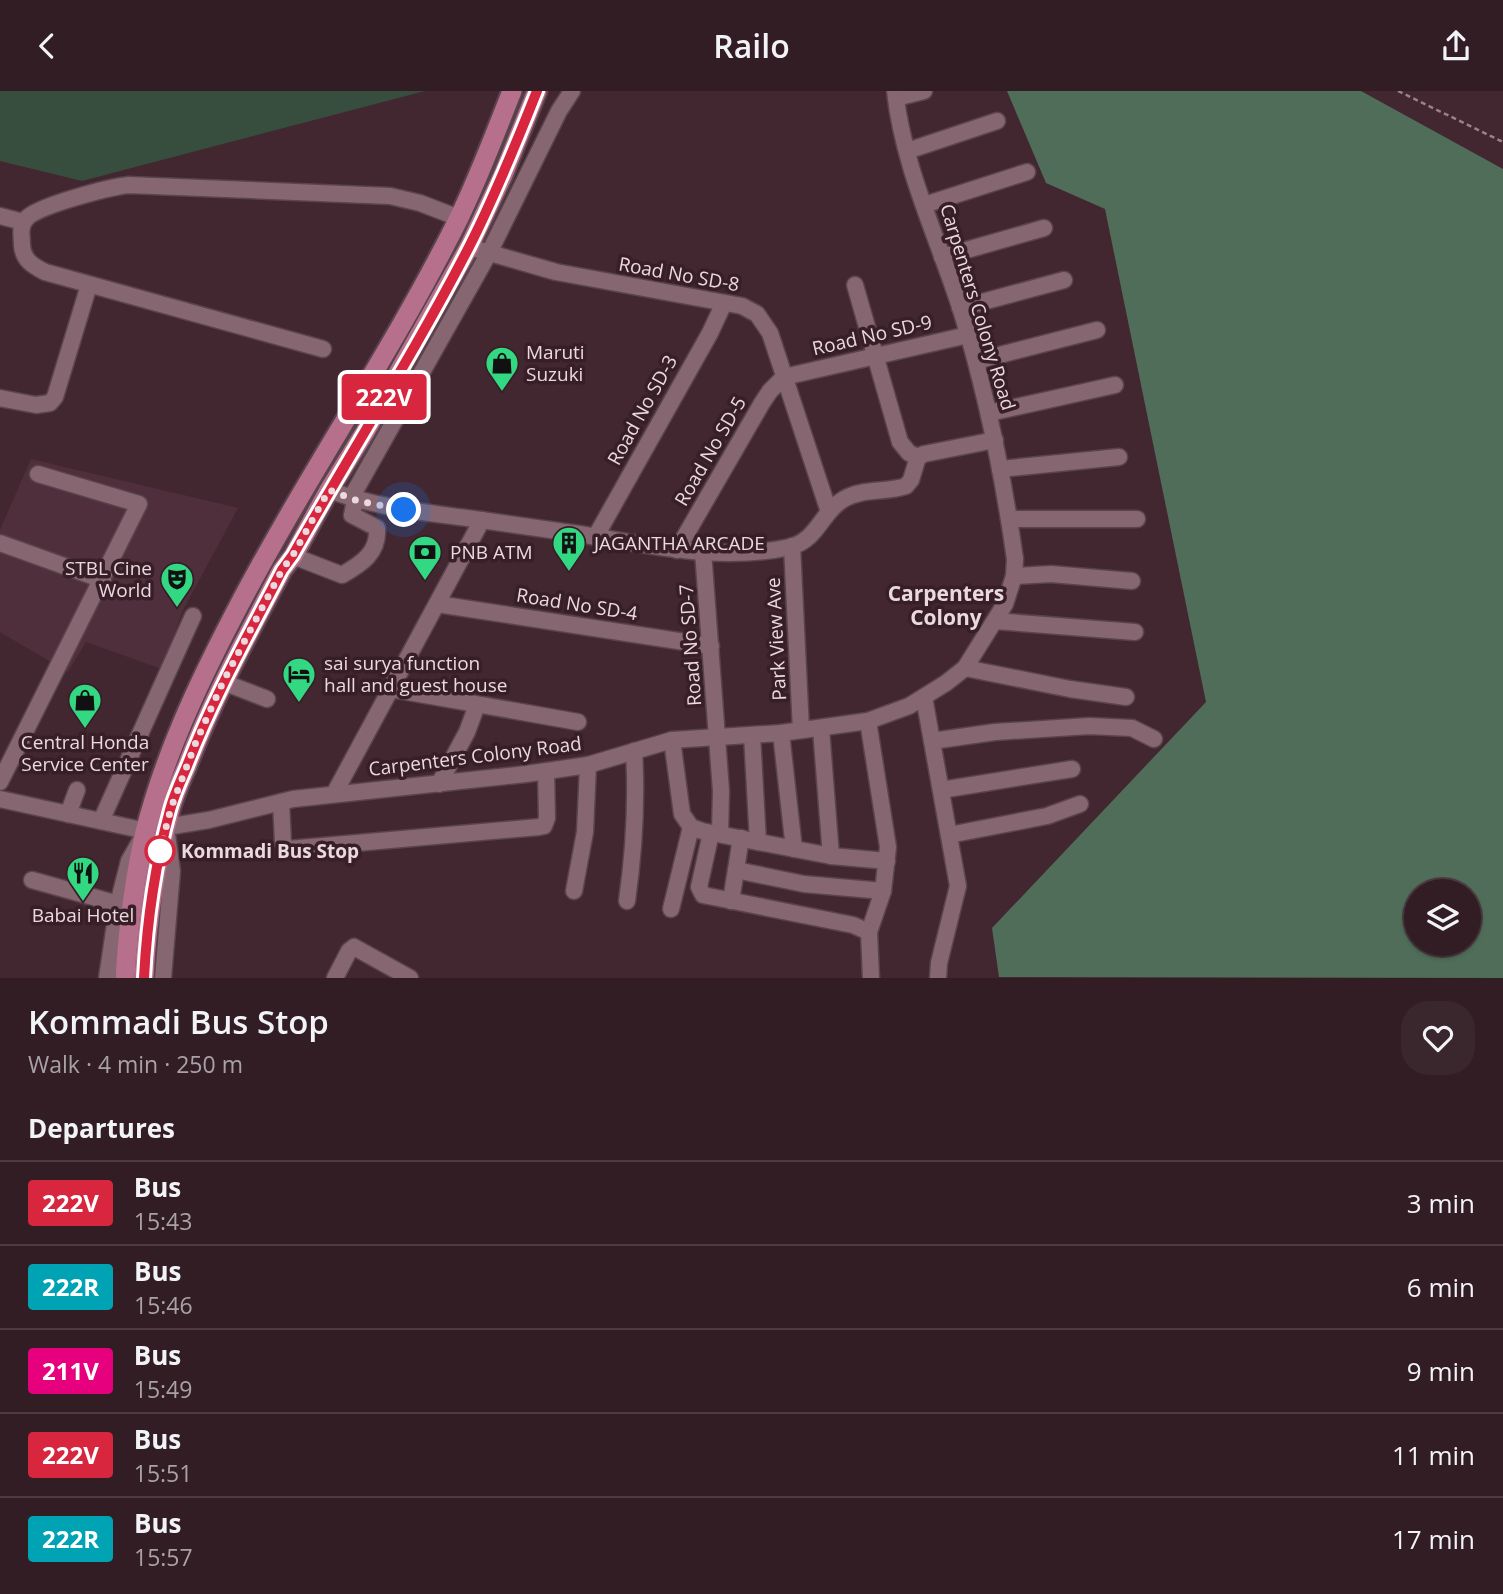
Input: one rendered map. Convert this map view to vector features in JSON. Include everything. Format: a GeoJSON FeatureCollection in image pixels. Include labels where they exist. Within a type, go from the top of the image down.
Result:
{"type":"FeatureCollection","features":[{"type":"Feature","properties":{"kind":"main road"},"geometry":{"type":"LineString","coordinates":[[125,978],[127,936],[146,831],[178,733],[209,663],[263,559],[458,218],[512,91]]}},
{"type":"Feature","properties":{"kind":"main road"},"geometry":{"type":"LineString","coordinates":[[144,978],[157,864],[171,808],[196,742],[223,682],[282,570],[365,432],[469,247],[503,175],[537,91]]}},
{"type":"Feature","properties":{"kind":"street"},"geometry":{"type":"LineString","coordinates":[[293,555],[342,575],[362,563],[371,552],[378,537],[377,528],[352,515],[353,499],[489,253],[559,111],[572,91]]}},
{"type":"Feature","properties":{"kind":"street"},"geometry":{"type":"LineString","coordinates":[[896,95],[924,91]]}},
{"type":"Feature","properties":{"kind":"street","name":"Carpenters Colony Road"},"geometry":{"type":"LineString","coordinates":[[166,827],[209,820],[281,802],[334,794],[588,765],[672,740],[782,733],[868,721],[909,706],[965,668],[1005,604],[1014,576],[1015,559],[995,440],[976,361],[907,151],[896,95]]}},
{"type":"Feature","properties":{"kind":"street"},"geometry":{"type":"LineString","coordinates":[[907,151],[998,121]]}},
{"type":"Feature","properties":{"kind":"street"},"geometry":{"type":"LineString","coordinates":[[925,205],[1027,172]]}},
{"type":"Feature","properties":{"kind":"street"},"geometry":{"type":"LineString","coordinates":[[323,349],[45,272],[27,260],[23,253],[23,222],[33,213],[97,191],[129,185],[390,196],[419,203],[458,218]]}},
{"type":"Feature","properties":{"kind":"street"},"geometry":{"type":"LineString","coordinates":[[0,216],[23,222]]}},
{"type":"Feature","properties":{"kind":"street"},"geometry":{"type":"LineString","coordinates":[[942,257],[1044,228]]}},
{"type":"Feature","properties":{"kind":"street","name":"Road No SD-8"},"geometry":{"type":"LineString","coordinates":[[469,247],[555,272],[749,309],[764,321],[770,333],[829,512]]}},
{"type":"Feature","properties":{"kind":"street"},"geometry":{"type":"LineString","coordinates":[[960,308],[1064,280]]}},
{"type":"Feature","properties":{"kind":"street"},"geometry":{"type":"LineString","coordinates":[[0,398],[36,405],[50,403],[55,397],[89,285]]}},
{"type":"Feature","properties":{"kind":"street"},"geometry":{"type":"LineString","coordinates":[[855,285],[900,442],[909,453],[918,457],[995,440]]}},
{"type":"Feature","properties":{"kind":"street","name":"Road No SD-3"},"geometry":{"type":"LineString","coordinates":[[596,536],[710,333],[724,303]]}},
{"type":"Feature","properties":{"kind":"street"},"geometry":{"type":"LineString","coordinates":[[976,361],[1097,330]]}},
{"type":"Feature","properties":{"kind":"street","name":"Road No SD-9"},"geometry":{"type":"LineString","coordinates":[[784,377],[968,335]]}},
{"type":"Feature","properties":{"kind":"street","name":"Road No SD-5"},"geometry":{"type":"LineString","coordinates":[[677,550],[762,403],[784,377]]}},
{"type":"Feature","properties":{"kind":"street"},"geometry":{"type":"LineString","coordinates":[[989,413],[1115,385]]}},
{"type":"Feature","properties":{"kind":"street"},"geometry":{"type":"LineString","coordinates":[[329,490],[383,507],[596,536],[677,550],[750,551],[805,542],[816,532],[836,503],[848,496],[906,486],[918,457]]}},
{"type":"Feature","properties":{"kind":"street"},"geometry":{"type":"LineString","coordinates":[[1000,470],[1119,457]]}},
{"type":"Feature","properties":{"kind":"street"},"geometry":{"type":"LineString","coordinates":[[0,782],[139,504],[38,474]]}},
{"type":"Feature","properties":{"kind":"street"},"geometry":{"type":"LineString","coordinates":[[1009,519],[1137,519]]}},
{"type":"Feature","properties":{"kind":"street"},"geometry":{"type":"LineString","coordinates":[[334,794],[482,520]]}},
{"type":"Feature","properties":{"kind":"street"},"geometry":{"type":"LineString","coordinates":[[0,543],[103,580]]}},
{"type":"Feature","properties":{"kind":"street","name":"Park View Ave"},"geometry":{"type":"LineString","coordinates":[[792,546],[801,730]]}},
{"type":"Feature","properties":{"kind":"street","name":"Road No SD-7"},"geometry":{"type":"LineString","coordinates":[[704,551],[721,791],[715,834],[700,892],[709,897],[731,901]]}},
{"type":"Feature","properties":{"kind":"street"},"geometry":{"type":"LineString","coordinates":[[1014,576],[1051,573],[1132,581]]}},
{"type":"Feature","properties":{"kind":"street","name":"Road No SD-4"},"geometry":{"type":"LineString","coordinates":[[437,604],[711,646]]}},
{"type":"Feature","properties":{"kind":"street"},"geometry":{"type":"LineString","coordinates":[[101,821],[193,616]]}},
{"type":"Feature","properties":{"kind":"street"},"geometry":{"type":"LineString","coordinates":[[995,621],[1135,632]]}},
{"type":"Feature","properties":{"kind":"street"},"geometry":{"type":"LineString","coordinates":[[965,668],[1126,697]]}},
{"type":"Feature","properties":{"kind":"street"},"geometry":{"type":"LineString","coordinates":[[223,682],[267,699]]}},
{"type":"Feature","properties":{"kind":"street"},"geometry":{"type":"LineString","coordinates":[[391,689],[578,722]]}},
{"type":"Feature","properties":{"kind":"street"},"geometry":{"type":"LineString","coordinates":[[924,697],[958,892],[939,963],[938,978]]}},
{"type":"Feature","properties":{"kind":"street"},"geometry":{"type":"LineString","coordinates":[[439,784],[467,732],[477,705]]}},
{"type":"Feature","properties":{"kind":"street"},"geometry":{"type":"LineString","coordinates":[[868,721],[887,847],[883,891],[869,932],[871,978]]}},
{"type":"Feature","properties":{"kind":"street"},"geometry":{"type":"LineString","coordinates":[[932,741],[995,732],[1089,726],[1132,727],[1154,739]]}},
{"type":"Feature","properties":{"kind":"street"},"geometry":{"type":"LineString","coordinates":[[821,729],[831,856]]}},
{"type":"Feature","properties":{"kind":"street"},"geometry":{"type":"LineString","coordinates":[[782,733],[794,849]]}},
{"type":"Feature","properties":{"kind":"street"},"geometry":{"type":"LineString","coordinates":[[752,735],[758,842]]}},
{"type":"Feature","properties":{"kind":"street"},"geometry":{"type":"LineString","coordinates":[[672,740],[682,814],[691,827],[831,856],[887,860]]}},
{"type":"Feature","properties":{"kind":"street"},"geometry":{"type":"LineString","coordinates":[[627,901],[634,828],[634,751]]}},
{"type":"Feature","properties":{"kind":"street"},"geometry":{"type":"LineString","coordinates":[[574,891],[585,832],[588,765]]}},
{"type":"Feature","properties":{"kind":"street"},"geometry":{"type":"LineString","coordinates":[[941,790],[1072,769]]}},
{"type":"Feature","properties":{"kind":"street"},"geometry":{"type":"LineString","coordinates":[[281,802],[283,843],[288,849],[539,828],[544,826],[547,818],[546,771]]}},
{"type":"Feature","properties":{"kind":"street"},"geometry":{"type":"LineString","coordinates":[[68,814],[77,790]]}},
{"type":"Feature","properties":{"kind":"street"},"geometry":{"type":"LineString","coordinates":[[0,799],[146,831],[129,861],[118,904],[107,978]]}},
{"type":"Feature","properties":{"kind":"street"},"geometry":{"type":"LineString","coordinates":[[949,835],[1047,816],[1080,804]]}},
{"type":"Feature","properties":{"kind":"street"},"geometry":{"type":"LineString","coordinates":[[163,978],[172,871],[166,827]]}},
{"type":"Feature","properties":{"kind":"street"},"geometry":{"type":"LineString","coordinates":[[671,909],[691,827]]}},
{"type":"Feature","properties":{"kind":"street"},"geometry":{"type":"LineString","coordinates":[[741,838],[731,901],[853,925],[869,932]]}},
{"type":"Feature","properties":{"kind":"street"},"geometry":{"type":"LineString","coordinates":[[736,870],[804,884],[883,891]]}},
{"type":"Feature","properties":{"kind":"street"},"geometry":{"type":"LineString","coordinates":[[32,880],[118,904]]}},
{"type":"Feature","properties":{"kind":"street"},"geometry":{"type":"LineString","coordinates":[[335,978],[349,951],[354,947],[410,978]]}},
{"type":"Feature","properties":{"kind":"path"},"geometry":{"type":"LineString","coordinates":[[1398,91],[1503,142]]}},
{"type":"Feature","properties":{"kind":"shaded area","name":"STBL Cine World"},"geometry":{"type":"Polygon","coordinates":[[[31,459],[238,508],[183,610],[162,669],[86,642],[68,672],[0,632],[0,530],[31,459]]]}},
{"type":"Feature","properties":{"kind":"green space"},"geometry":{"type":"Polygon","coordinates":[[[0,91],[425,91],[82,181],[0,161],[0,91]]]}},
{"type":"Feature","properties":{"kind":"green space"},"geometry":{"type":"Polygon","coordinates":[[[1007,91],[1361,91],[1503,169],[1503,978],[999,977],[992,928],[1206,702],[1105,209],[1046,183],[1007,91]]]}},
{"type":"Feature","properties":{"kind":"bus line","name":"222V"},"geometry":{"type":"LineString","coordinates":[[144,978],[146,936],[157,864],[171,808],[196,742],[223,682],[282,570],[365,432],[469,247],[503,175],[537,91]]}},
{"type":"Feature","properties":{"kind":"place","name":"Maruti Suzuki"},"geometry":{"type":"Point","coordinates":[502,393]}},
{"type":"Feature","properties":{"kind":"place","name":"JAGANTHA ARCADE"},"geometry":{"type":"Point","coordinates":[569,573]}},
{"type":"Feature","properties":{"kind":"place","name":"PNB ATM"},"geometry":{"type":"Point","coordinates":[425,582]}},
{"type":"Feature","properties":{"kind":"place","name":"STBL Cine World"},"geometry":{"type":"Point","coordinates":[177,609]}},
{"type":"Feature","properties":{"kind":"place","name":"sai surya function hall and guest house"},"geometry":{"type":"Point","coordinates":[299,704]}},
{"type":"Feature","properties":{"kind":"place","name":"Central Honda Service Center"},"geometry":{"type":"Point","coordinates":[85,730]}},
{"type":"Feature","properties":{"kind":"place","name":"Kommadi Bus Stop"},"geometry":{"type":"Point","coordinates":[160,851]}},
{"type":"Feature","properties":{"kind":"place","name":"Babai Hotel"},"geometry":{"type":"Point","coordinates":[83,903]}},
{"type":"Feature","properties":{"kind":"district","name":"Carpenters Colony"},"geometry":{"type":"Point","coordinates":[946,605]}},
{"type":"Feature","properties":{"kind":"route"},"geometry":{"type":"LineString","coordinates":[[160,851],[171,808],[223,682],[282,570],[329,490],[358,501],[404,510]]}}]}
